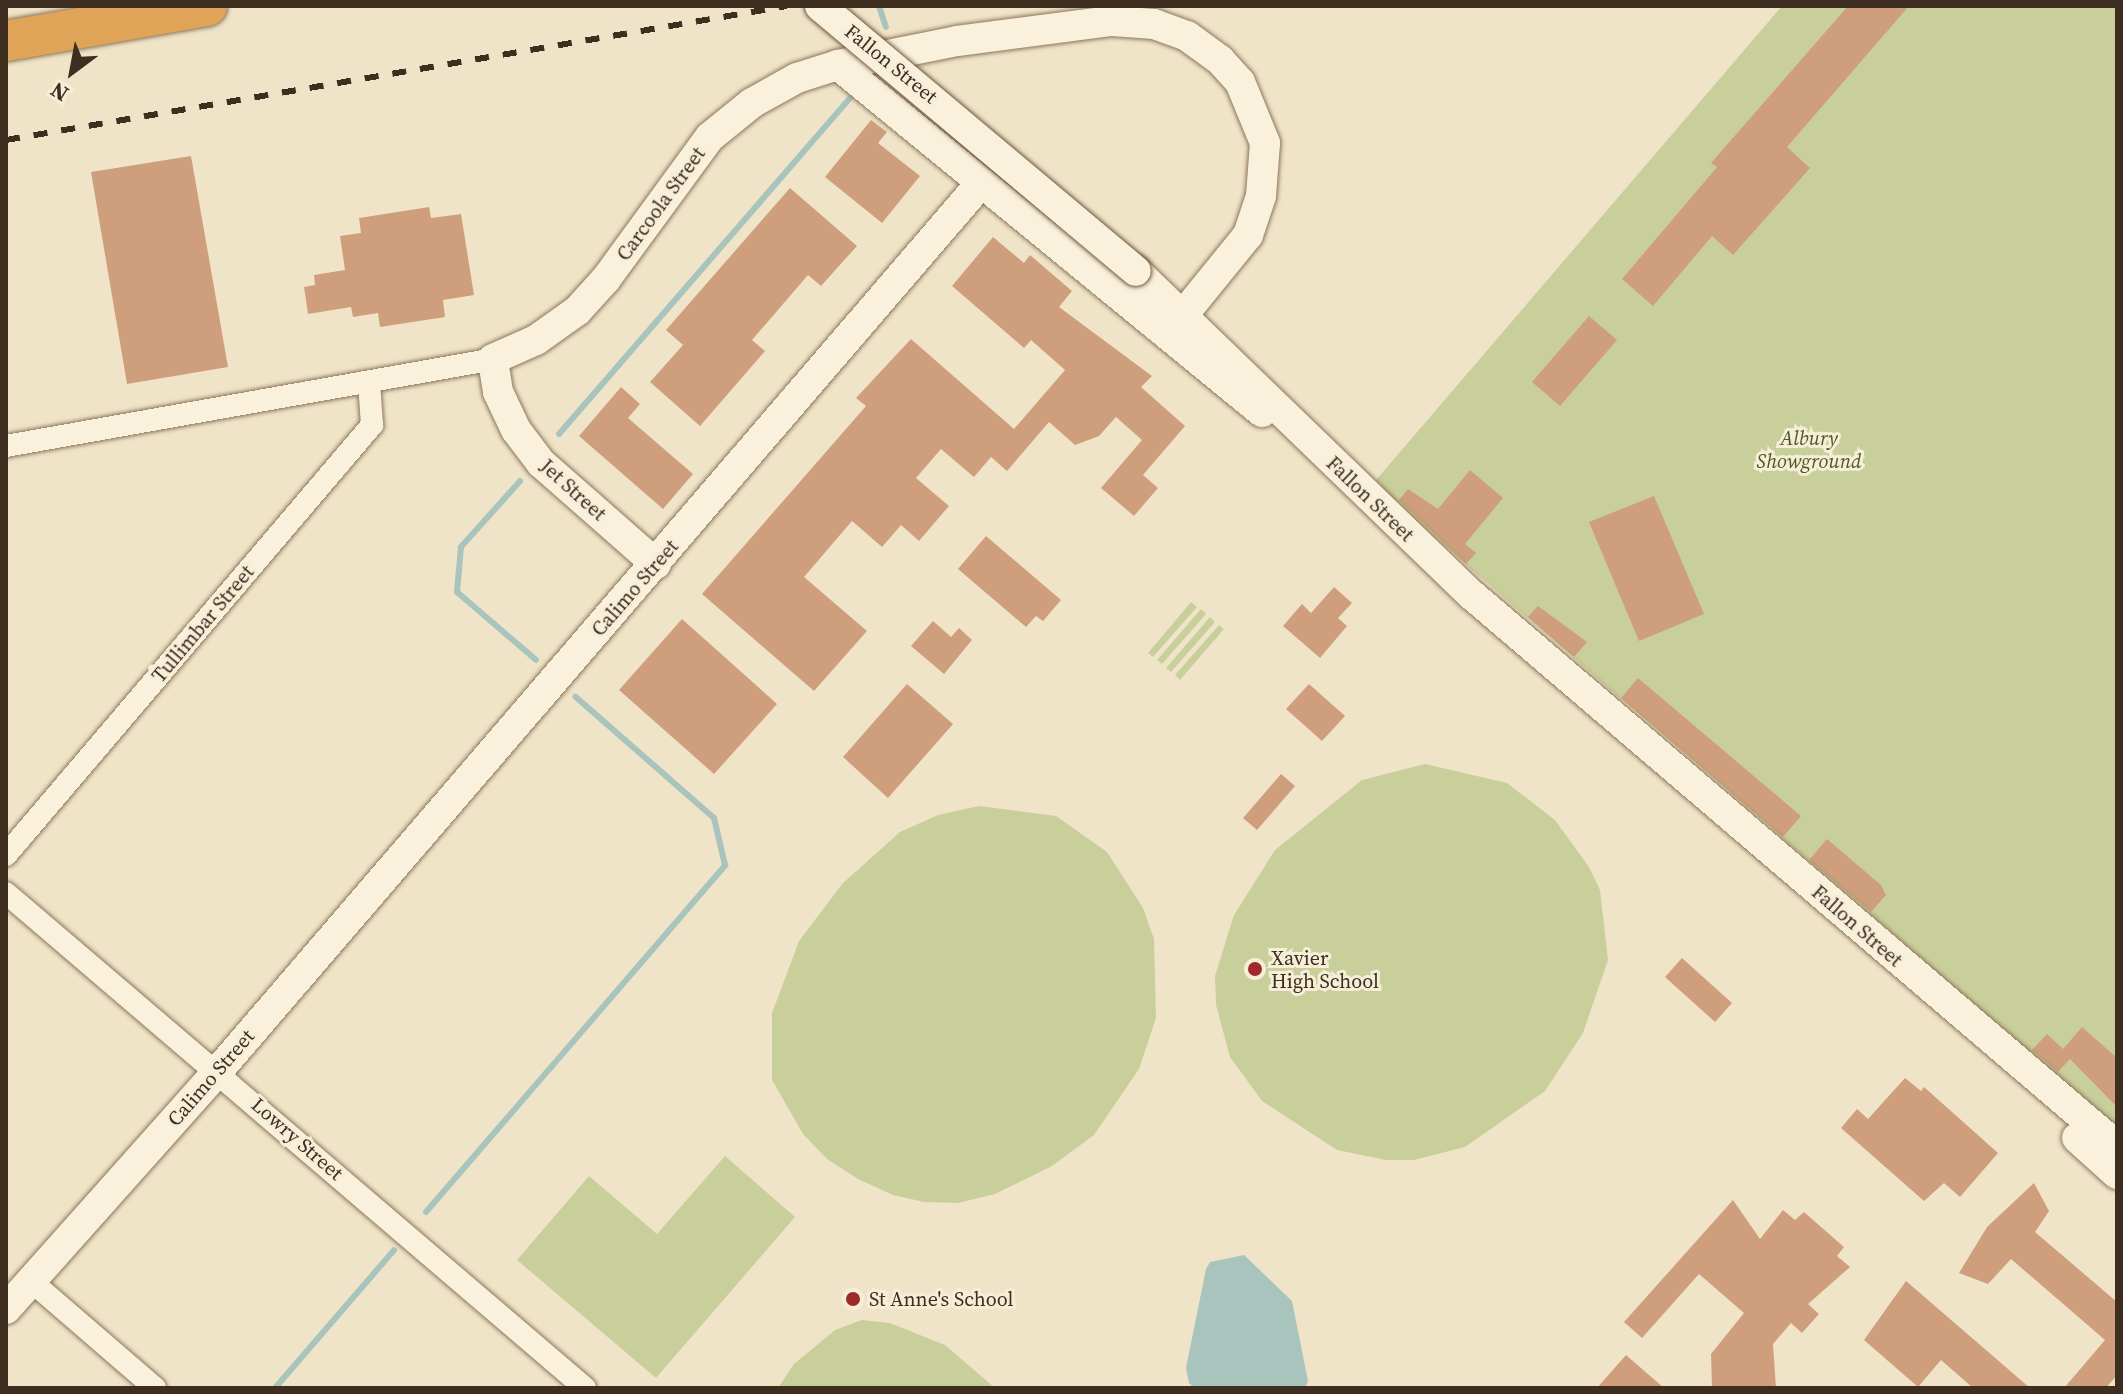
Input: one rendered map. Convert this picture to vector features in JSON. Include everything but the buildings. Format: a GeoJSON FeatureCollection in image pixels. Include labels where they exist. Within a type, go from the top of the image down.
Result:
{"type":"FeatureCollection","features":[{"type":"Feature","properties":{"kind":"highway"},"geometry":{"type":"LineString","coordinates":[[6,41],[207,6]]}},
{"type":"Feature","properties":{"kind":"street","name":"Fallon Street"},"geometry":{"type":"LineString","coordinates":[[820,6],[1136,271],[1473,596],[1926,986],[1982,1026],[2117,1146]]}},
{"type":"Feature","properties":{"kind":"street","name":"Carcoola Street"},"geometry":{"type":"LineString","coordinates":[[6,446],[493,359],[536,340],[577,311],[606,279],[710,137],[752,103],[838,65],[957,41],[1112,21],[1154,24],[1202,46],[1240,82],[1254,107],[1265,143],[1265,179],[1255,216],[1238,251],[1183,315]]}},
{"type":"Feature","properties":{"kind":"street"},"geometry":{"type":"LineString","coordinates":[[838,65],[1237,397],[1314,445]]}},
{"type":"Feature","properties":{"kind":"street","name":"Calimo Street"},"geometry":{"type":"LineString","coordinates":[[6,1309],[218,1071],[980,184]]}},
{"type":"Feature","properties":{"kind":"street","name":"Jet Street"},"geometry":{"type":"LineString","coordinates":[[493,359],[498,392],[510,417],[541,463],[656,564]]}},
{"type":"Feature","properties":{"kind":"street","name":"Tullimbar Street"},"geometry":{"type":"LineString","coordinates":[[6,855],[372,425],[369,382]]}},
{"type":"Feature","properties":{"kind":"street","name":"Lowry Street"},"geometry":{"type":"LineString","coordinates":[[6,893],[218,1071],[585,1388]]}},
{"type":"Feature","properties":{"kind":"street","name":"Fallon Street"},"geometry":{"type":"LineString","coordinates":[[1926,986],[2009,1077],[2117,1174]]}},
{"type":"Feature","properties":{"kind":"street"},"geometry":{"type":"LineString","coordinates":[[31,1281],[155,1388]]}},
{"type":"Feature","properties":{"kind":"green space","name":"Albury Showground"},"geometry":{"type":"Polygon","coordinates":[[[1782,6],[2117,6],[2117,1128],[1396,504],[1376,480],[1782,6]]]}},
{"type":"Feature","properties":{"kind":"green space"},"geometry":{"type":"Polygon","coordinates":[[[1191,602],[1197,607],[1153,657],[1148,653],[1191,602]]]}},
{"type":"Feature","properties":{"kind":"green space"},"geometry":{"type":"Polygon","coordinates":[[[1201,609],[1206,614],[1162,664],[1157,660],[1201,609]]]}},
{"type":"Feature","properties":{"kind":"green space"},"geometry":{"type":"Polygon","coordinates":[[[1210,617],[1215,622],[1171,672],[1166,668],[1210,617]]]}},
{"type":"Feature","properties":{"kind":"green space"},"geometry":{"type":"Polygon","coordinates":[[[1219,625],[1224,629],[1180,680],[1175,675],[1219,625]]]}},
{"type":"Feature","properties":{"kind":"green space"},"geometry":{"type":"Polygon","coordinates":[[[1425,764],[1507,783],[1555,820],[1589,867],[1600,890],[1608,960],[1583,1033],[1545,1091],[1465,1147],[1414,1160],[1386,1160],[1337,1150],[1262,1101],[1230,1057],[1216,1005],[1215,976],[1234,915],[1275,850],[1362,780],[1425,764]]]}},
{"type":"Feature","properties":{"kind":"green space"},"geometry":{"type":"Polygon","coordinates":[[[979,806],[1056,816],[1107,852],[1143,908],[1154,939],[1156,1018],[1139,1069],[1094,1135],[1052,1166],[995,1194],[958,1203],[924,1202],[893,1195],[858,1179],[827,1159],[803,1134],[772,1080],[772,1013],[799,941],[843,883],[900,832],[938,815],[979,806]]]}},
{"type":"Feature","properties":{"kind":"green space"},"geometry":{"type":"Polygon","coordinates":[[[725,1156],[795,1217],[656,1378],[517,1260],[589,1176],[657,1234],[725,1156]]]}},
{"type":"Feature","properties":{"kind":"green space"},"geometry":{"type":"Polygon","coordinates":[[[862,1320],[890,1323],[945,1345],[995,1388],[778,1388],[794,1364],[835,1330],[862,1320]]]}},
{"type":"Feature","properties":{"kind":"water"},"geometry":{"type":"Polygon","coordinates":[[[1244,1255],[1292,1301],[1308,1381],[1305,1388],[1194,1388],[1189,1383],[1186,1368],[1206,1269],[1210,1262],[1244,1255]]]}},
{"type":"Feature","properties":{"kind":"waterway"},"geometry":{"type":"LineString","coordinates":[[879,6],[886,27]]}},
{"type":"Feature","properties":{"kind":"waterway"},"geometry":{"type":"LineString","coordinates":[[559,434],[850,98]]}},
{"type":"Feature","properties":{"kind":"waterway"},"geometry":{"type":"LineString","coordinates":[[520,481],[461,547],[457,592],[536,660]]}},
{"type":"Feature","properties":{"kind":"waterway"},"geometry":{"type":"LineString","coordinates":[[426,1212],[725,865],[714,818],[576,697]]}},
{"type":"Feature","properties":{"kind":"waterway"},"geometry":{"type":"LineString","coordinates":[[275,1388],[394,1250]]}},
{"type":"Feature","properties":{"kind":"railway"},"geometry":{"type":"LineString","coordinates":[[6,140],[787,6]]}},
{"type":"Feature","properties":{"kind":"place","name":"Xavier High School"},"geometry":{"type":"Point","coordinates":[1255,969]}},
{"type":"Feature","properties":{"kind":"place","name":"St Anne's School"},"geometry":{"type":"Point","coordinates":[853,1299]}}]}
